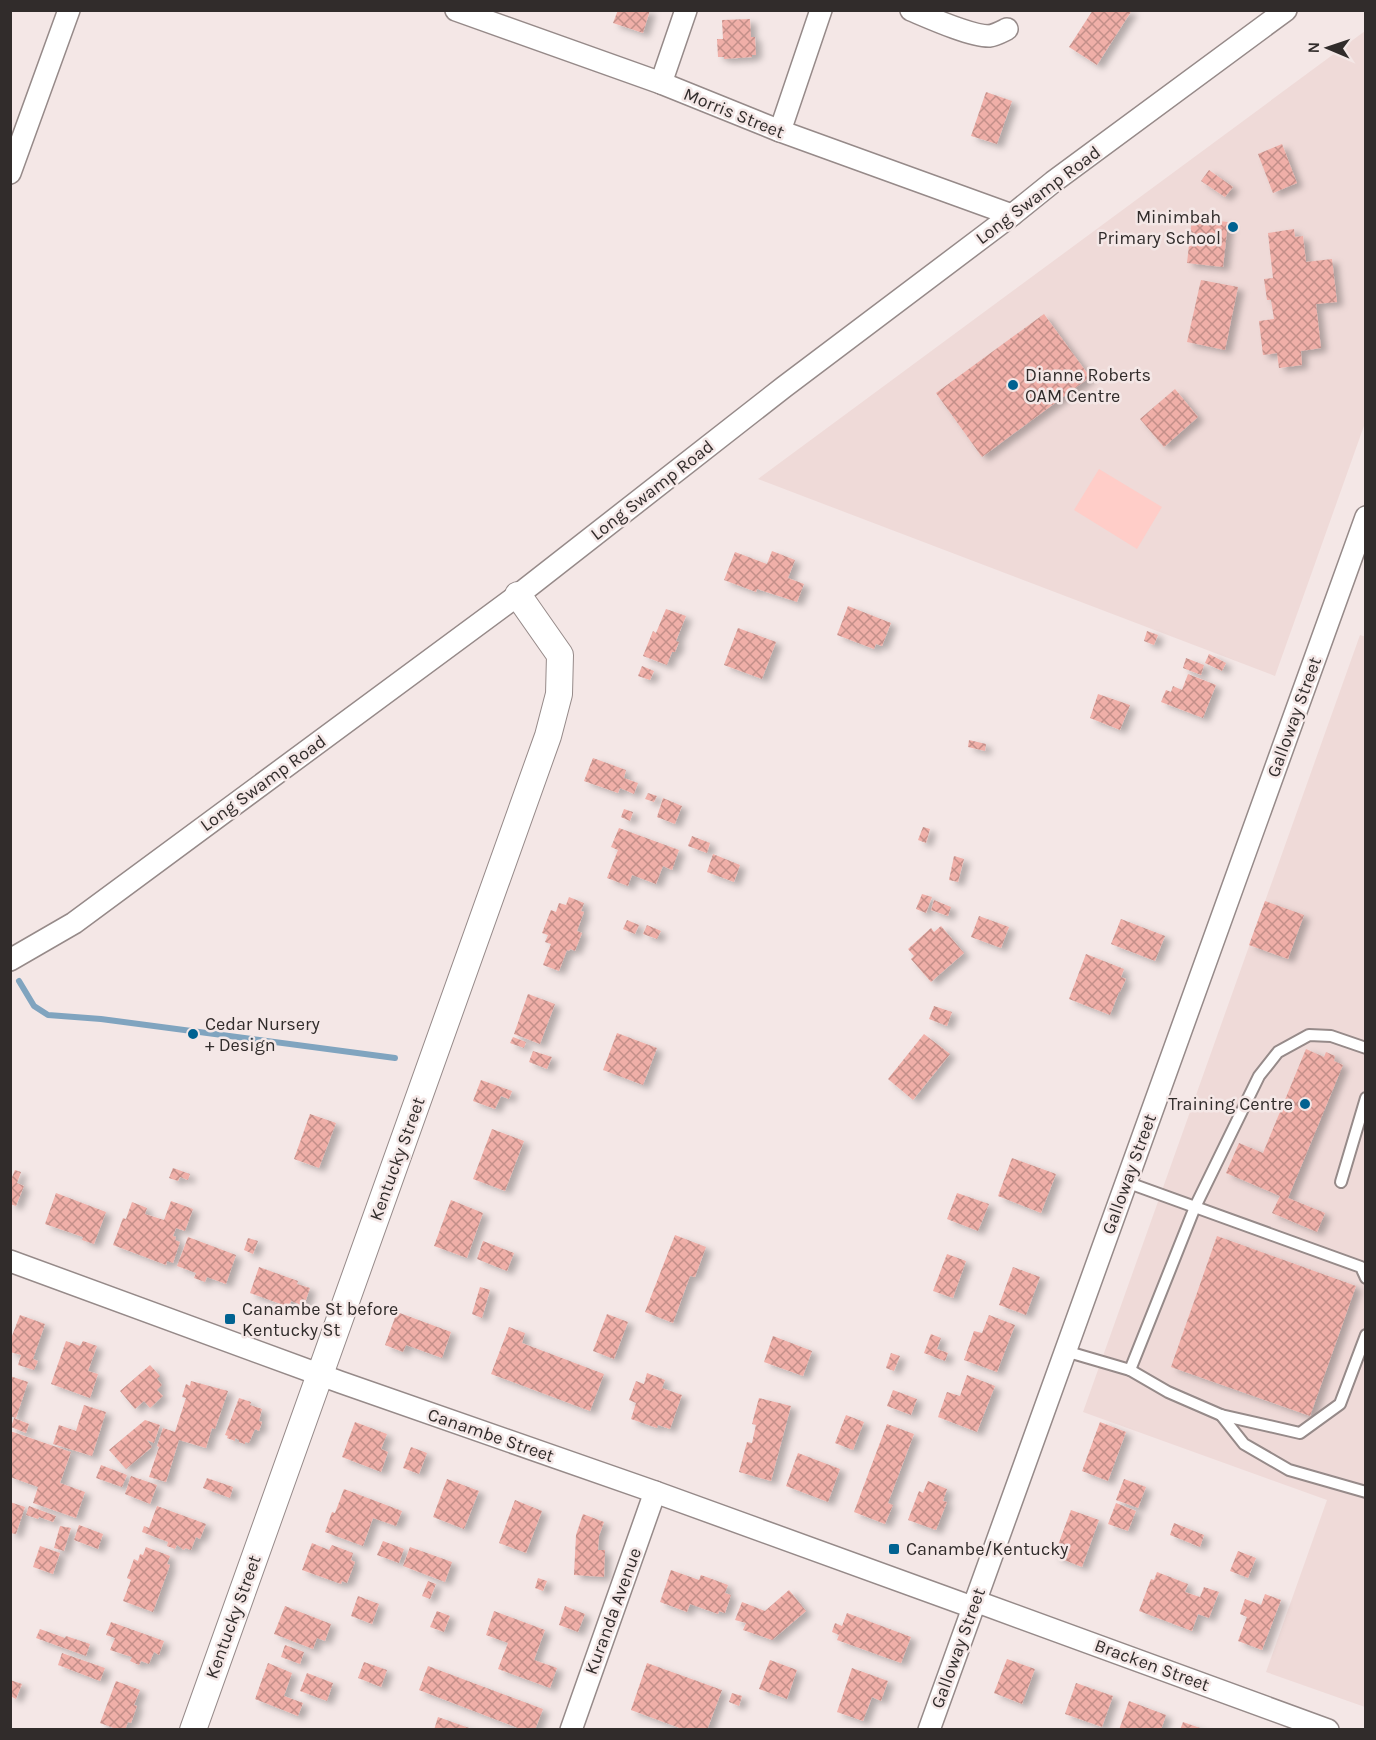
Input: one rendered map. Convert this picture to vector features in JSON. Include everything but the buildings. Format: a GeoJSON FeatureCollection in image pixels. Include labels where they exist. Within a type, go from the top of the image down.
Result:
{"type":"FeatureCollection","features":[{"type":"Feature","properties":{"kind":"street"},"geometry":{"type":"LineString","coordinates":[[10,173],[69,10]]}},
{"type":"Feature","properties":{"kind":"street","name":"Morris Street"},"geometry":{"type":"LineString","coordinates":[[456,10],[661,83],[780,131],[1012,215]]}},
{"type":"Feature","properties":{"kind":"street"},"geometry":{"type":"LineString","coordinates":[[661,83],[686,10]]}},
{"type":"Feature","properties":{"kind":"street"},"geometry":{"type":"LineString","coordinates":[[780,131],[821,10]]}},
{"type":"Feature","properties":{"kind":"street"},"geometry":{"type":"LineString","coordinates":[[910,10],[975,34],[996,35],[1007,29]]}},
{"type":"Feature","properties":{"kind":"street","name":"Long Swamp Road"},"geometry":{"type":"LineString","coordinates":[[10,960],[74,923],[518,595],[784,387],[1053,182],[1286,10]]}},
{"type":"Feature","properties":{"kind":"street","name":"Galloway Street"},"geometry":{"type":"LineString","coordinates":[[929,1730],[1365,517]]}},
{"type":"Feature","properties":{"kind":"street","name":"Kentucky Street"},"geometry":{"type":"LineString","coordinates":[[193,1730],[548,736],[559,694],[560,655],[518,595]]}},
{"type":"Feature","properties":{"kind":"street","name":"Canambe Street"},"geometry":{"type":"LineString","coordinates":[[10,1261],[320,1374],[974,1604]]}},
{"type":"Feature","properties":{"kind":"street","name":"Kuranda Avenue"},"geometry":{"type":"LineString","coordinates":[[571,1730],[655,1492]]}},
{"type":"Feature","properties":{"kind":"street","name":"Bracken Street"},"geometry":{"type":"LineString","coordinates":[[974,1604],[1328,1730]]}},
{"type":"Feature","properties":{"kind":"lane"},"geometry":{"type":"LineString","coordinates":[[1130,1370],[1195,1207],[1259,1076],[1278,1052],[1309,1035],[1331,1036],[1365,1048]]}},
{"type":"Feature","properties":{"kind":"lane"},"geometry":{"type":"LineString","coordinates":[[1341,1182],[1365,1098]]}},
{"type":"Feature","properties":{"kind":"lane"},"geometry":{"type":"LineString","coordinates":[[1126,1182],[1361,1267],[1365,1278]]}},
{"type":"Feature","properties":{"kind":"lane"},"geometry":{"type":"LineString","coordinates":[[1065,1351],[1130,1370],[1168,1392],[1221,1415],[1299,1432],[1340,1404],[1365,1335]]}},
{"type":"Feature","properties":{"kind":"lane"},"geometry":{"type":"LineString","coordinates":[[1221,1415],[1244,1444],[1289,1470],[1365,1492]]}},
{"type":"Feature","properties":{"kind":"shaded area","name":"Minimbah Primary School"},"geometry":{"type":"Polygon","coordinates":[[[1365,31],[1365,423],[1275,676],[758,479],[1365,31]]]}},
{"type":"Feature","properties":{"kind":"shaded area"},"geometry":{"type":"Polygon","coordinates":[[[1099,469],[1162,507],[1137,549],[1074,510],[1099,469]]]}},
{"type":"Feature","properties":{"kind":"shaded area"},"geometry":{"type":"Polygon","coordinates":[[[1360,635],[1366,637],[1365,1707],[1266,1672],[1327,1500],[1083,1412],[1360,635]]]}},
{"type":"Feature","properties":{"kind":"waterway"},"geometry":{"type":"LineString","coordinates":[[19,981],[34,1006],[48,1015],[101,1019],[395,1058]]}},
{"type":"Feature","properties":{"kind":"place","name":"Minimbah Primary School"},"geometry":{"type":"Point","coordinates":[1233,227]}},
{"type":"Feature","properties":{"kind":"place","name":"Dianne Roberts OAM Centre"},"geometry":{"type":"Point","coordinates":[1013,385]}},
{"type":"Feature","properties":{"kind":"place","name":"Cedar Nursery + Design"},"geometry":{"type":"Point","coordinates":[193,1034]}},
{"type":"Feature","properties":{"kind":"place","name":"Training Centre"},"geometry":{"type":"Point","coordinates":[1305,1104]}},
{"type":"Feature","properties":{"kind":"place","name":"Canambe St before Kentucky St"},"geometry":{"type":"Point","coordinates":[230,1319]}},
{"type":"Feature","properties":{"kind":"place","name":"Canambe/Kentucky"},"geometry":{"type":"Point","coordinates":[894,1549]}}]}
